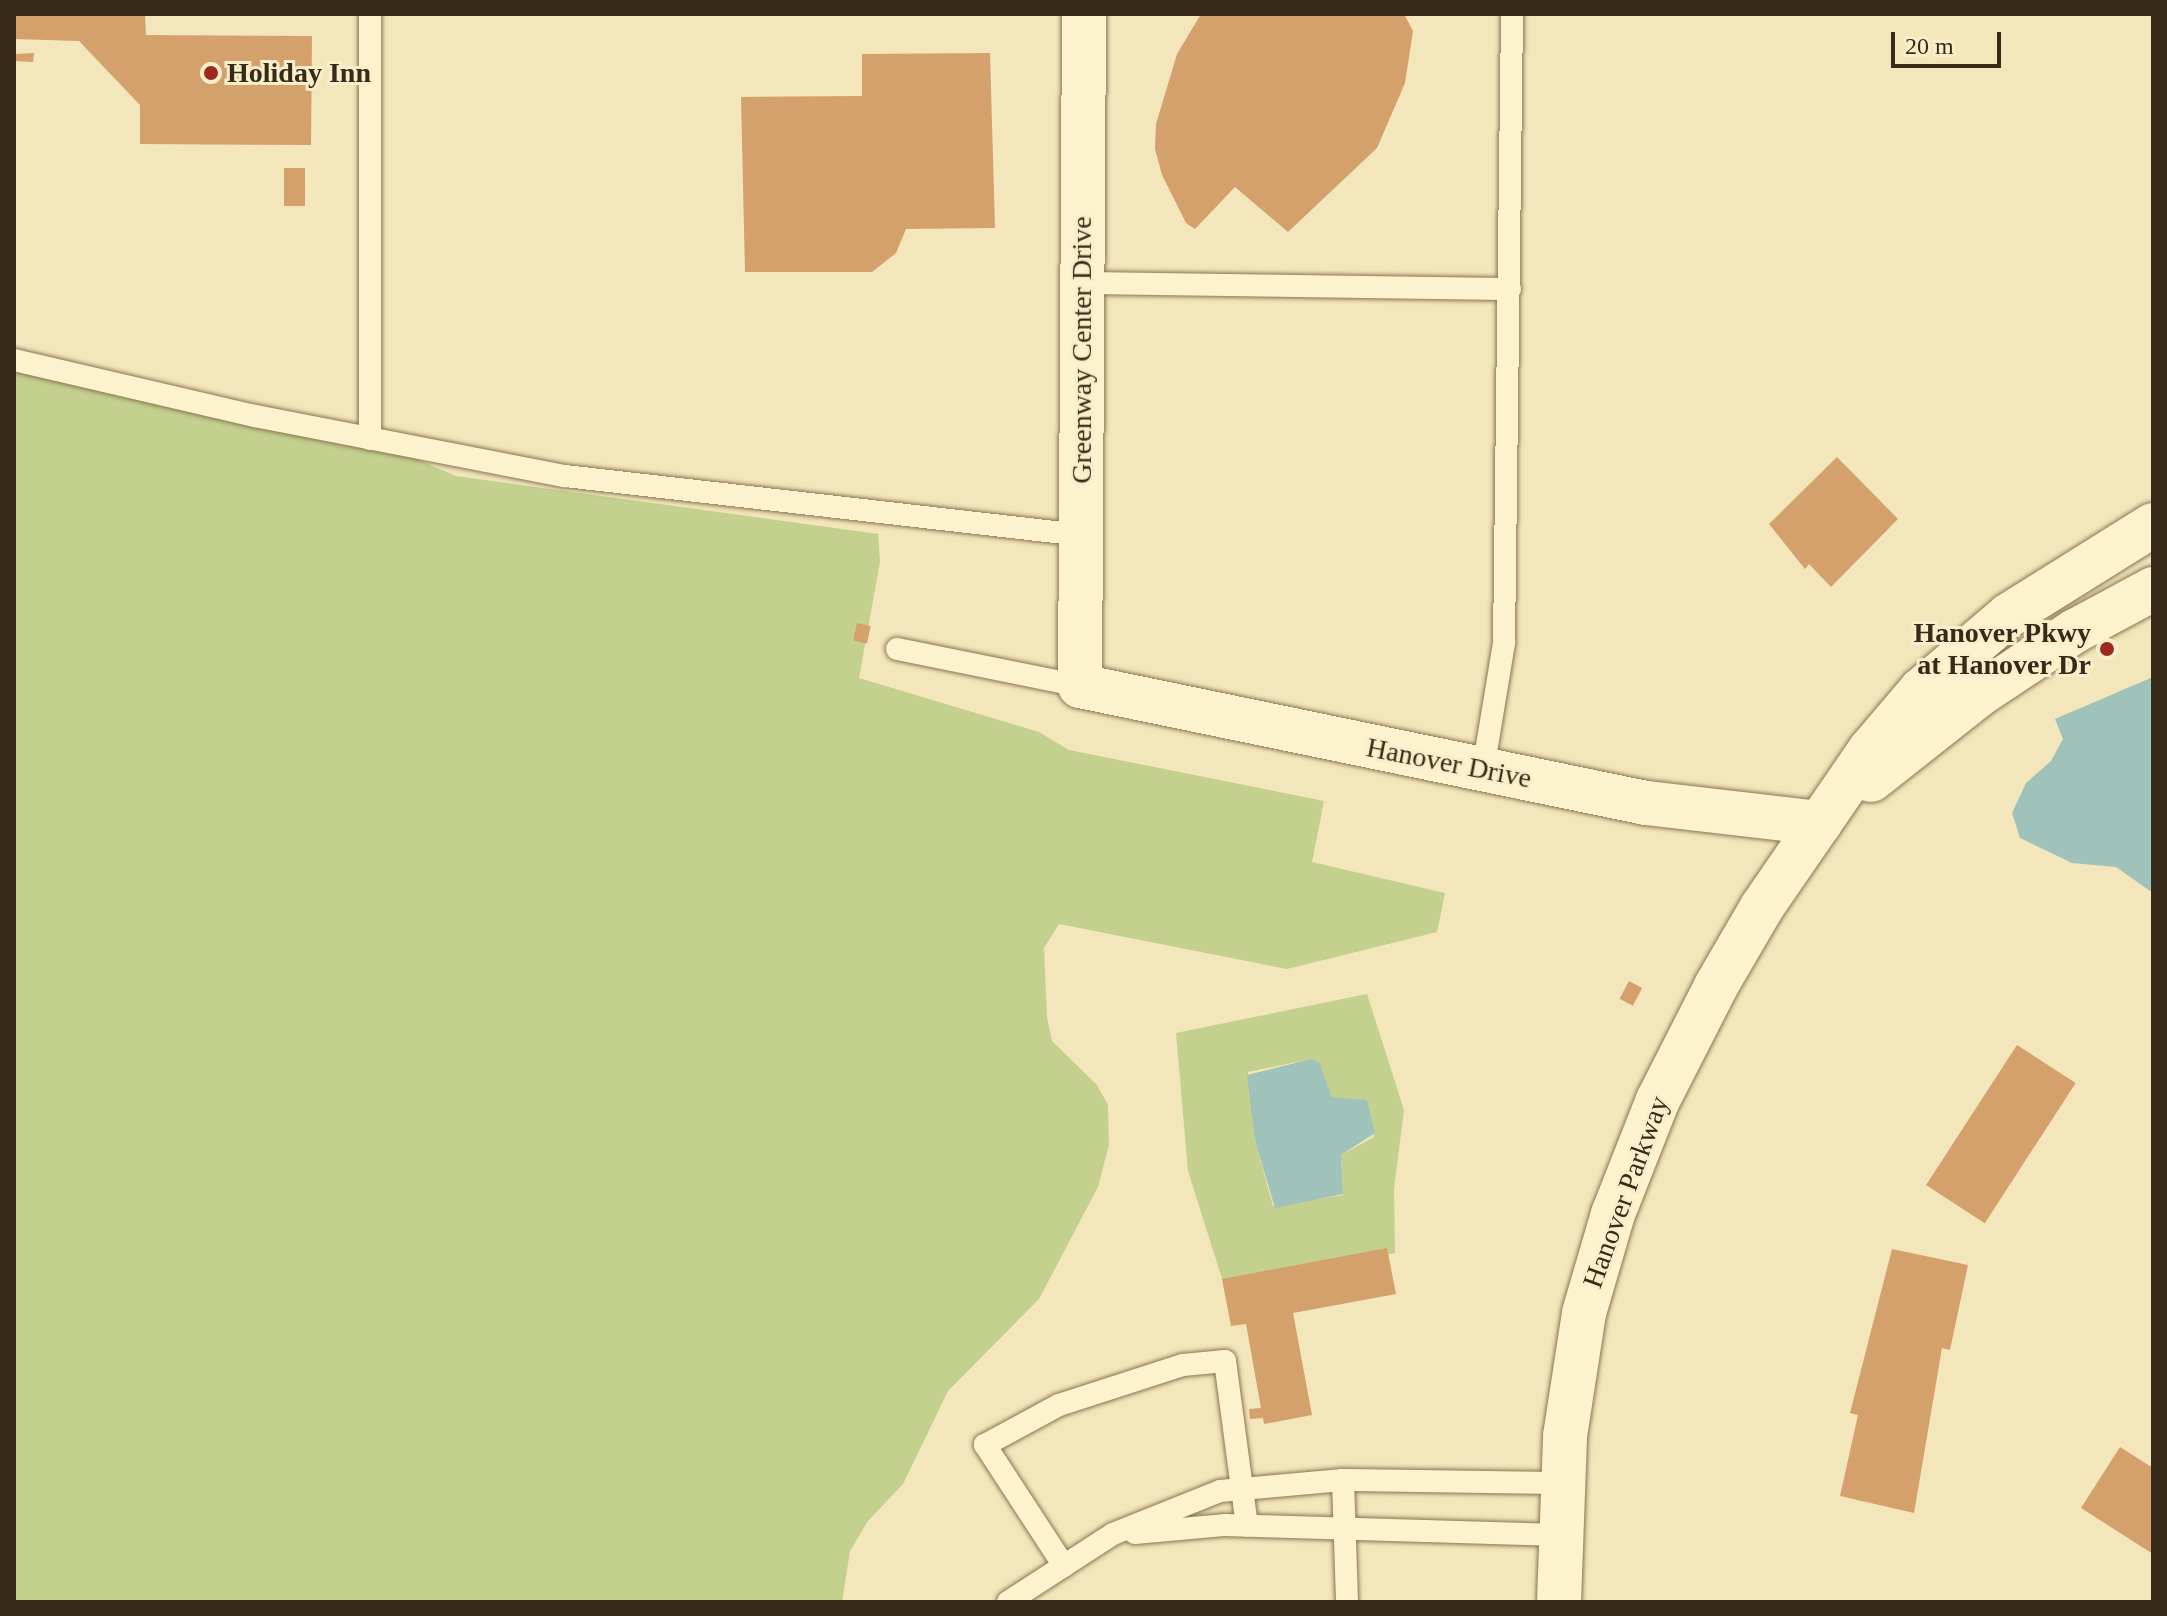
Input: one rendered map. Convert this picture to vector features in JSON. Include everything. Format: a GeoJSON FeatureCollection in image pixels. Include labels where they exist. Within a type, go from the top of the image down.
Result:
{"type":"FeatureCollection","features":[{"type":"Feature","properties":{"kind":"street","name":"Greenway Center Drive"},"geometry":{"type":"LineString","coordinates":[[1080,686],[1084,14]]}},
{"type":"Feature","properties":{"kind":"street","name":"Hanover Parkway"},"geometry":{"type":"LineString","coordinates":[[1559,1602],[1561,1483],[1584,1313],[1638,1150],[1716,986],[1870,750],[1921,690],[2009,615],[2153,525]]}},
{"type":"Feature","properties":{"kind":"street","name":"Hanover Parkway"},"geometry":{"type":"LineString","coordinates":[[1820,823],[1980,694],[2075,631],[2153,589]]}},
{"type":"Feature","properties":{"kind":"street","name":"Hanover Drive"},"geometry":{"type":"LineString","coordinates":[[1080,686],[1483,770],[1741,818],[1820,823]]}},
{"type":"Feature","properties":{"kind":"lane"},"geometry":{"type":"LineString","coordinates":[[370,14],[370,439]]}},
{"type":"Feature","properties":{"kind":"lane"},"geometry":{"type":"LineString","coordinates":[[1483,770],[1504,643],[1512,14]]}},
{"type":"Feature","properties":{"kind":"lane"},"geometry":{"type":"LineString","coordinates":[[1082,283],[1510,289]]}},
{"type":"Feature","properties":{"kind":"lane"},"geometry":{"type":"LineString","coordinates":[[14,360],[370,439],[565,476],[1081,535]]}},
{"type":"Feature","properties":{"kind":"lane"},"geometry":{"type":"LineString","coordinates":[[897,649],[1080,686]]}},
{"type":"Feature","properties":{"kind":"lane"},"geometry":{"type":"LineString","coordinates":[[1064,1566],[985,1445],[1059,1405],[1183,1365],[1225,1361],[1247,1526]]}},
{"type":"Feature","properties":{"kind":"lane"},"geometry":{"type":"LineString","coordinates":[[1008,1602],[1113,1534],[1220,1491],[1343,1480],[1561,1483]]}},
{"type":"Feature","properties":{"kind":"lane"},"geometry":{"type":"LineString","coordinates":[[1343,1480],[1347,1602]]}},
{"type":"Feature","properties":{"kind":"lane"},"geometry":{"type":"LineString","coordinates":[[1113,1534],[1247,1526],[1559,1535]]}},
{"type":"Feature","properties":{"kind":"green space"},"geometry":{"type":"Polygon","coordinates":[[[14,360],[370,439],[456,476],[878,534],[880,562],[859,678],[1039,732],[1069,750],[1324,801],[1312,862],[1445,893],[1437,932],[1287,969],[1059,924],[1044,948],[1047,1017],[1052,1041],[1097,1085],[1108,1105],[1109,1145],[1098,1187],[1039,1299],[948,1391],[903,1484],[868,1521],[850,1551],[842,1602],[14,1602],[14,360]]]}},
{"type":"Feature","properties":{"kind":"green space"},"geometry":{"type":"Polygon","coordinates":[[[1367,994],[1404,1110],[1394,1189],[1395,1253],[1224,1285],[1188,1171],[1176,1033],[1367,994]],[[1311,1059],[1248,1072],[1255,1141],[1273,1206],[1343,1195],[1341,1155],[1374,1137],[1367,1101],[1332,1097],[1318,1062],[1311,1059]]]}},
{"type":"Feature","properties":{"kind":"water"},"geometry":{"type":"Polygon","coordinates":[[[2153,677],[2153,893],[2116,867],[2072,863],[2020,838],[2012,813],[2026,783],[2051,761],[2063,739],[2055,719],[2153,677]]]}},
{"type":"Feature","properties":{"kind":"water"},"geometry":{"type":"Polygon","coordinates":[[[1311,1059],[1319,1062],[1332,1097],[1367,1100],[1375,1133],[1341,1155],[1343,1194],[1275,1208],[1255,1141],[1247,1075],[1311,1059]]]}},
{"type":"Feature","properties":{"kind":"building","name":"Holiday Inn"},"geometry":{"type":"Polygon","coordinates":[[[14,14],[145,14],[146,35],[312,36],[311,145],[140,144],[140,105],[79,41],[14,39],[14,14]]]}},
{"type":"Feature","properties":{"kind":"building"},"geometry":{"type":"Polygon","coordinates":[[[1201,14],[1404,14],[1413,31],[1405,83],[1377,148],[1288,232],[1235,187],[1195,229],[1186,223],[1162,175],[1155,149],[1156,124],[1177,54],[1201,14]]]}},
{"type":"Feature","properties":{"kind":"building"},"geometry":{"type":"Polygon","coordinates":[[[34,53],[33,62],[15,61],[15,54],[34,53]]]}},
{"type":"Feature","properties":{"kind":"building"},"geometry":{"type":"Polygon","coordinates":[[[990,53],[995,228],[906,229],[896,253],[872,272],[745,272],[741,97],[862,96],[862,54],[990,53]]]}},
{"type":"Feature","properties":{"kind":"building"},"geometry":{"type":"Polygon","coordinates":[[[284,168],[305,168],[305,206],[284,206],[284,168]]]}},
{"type":"Feature","properties":{"kind":"building"},"geometry":{"type":"Polygon","coordinates":[[[1837,457],[1898,519],[1831,587],[1809,564],[1805,569],[1769,524],[1837,457]]]}},
{"type":"Feature","properties":{"kind":"building"},"geometry":{"type":"Polygon","coordinates":[[[857,623],[871,626],[867,644],[853,641],[857,623]]]}},
{"type":"Feature","properties":{"kind":"building"},"geometry":{"type":"Polygon","coordinates":[[[1629,981],[1642,988],[1633,1006],[1620,999],[1629,981]]]}},
{"type":"Feature","properties":{"kind":"building"},"geometry":{"type":"Polygon","coordinates":[[[2017,1045],[2076,1083],[1985,1223],[1926,1185],[2017,1045]]]}},
{"type":"Feature","properties":{"kind":"building"},"geometry":{"type":"Polygon","coordinates":[[[1387,1248],[1396,1294],[1293,1313],[1312,1415],[1264,1424],[1263,1418],[1250,1419],[1249,1409],[1261,1408],[1246,1324],[1231,1326],[1222,1279],[1387,1248]]]}},
{"type":"Feature","properties":{"kind":"building"},"geometry":{"type":"Polygon","coordinates":[[[1892,1249],[1968,1265],[1950,1350],[1942,1348],[1914,1513],[1840,1496],[1858,1415],[1850,1413],[1892,1249]]]}},
{"type":"Feature","properties":{"kind":"building"},"geometry":{"type":"Polygon","coordinates":[[[2120,1447],[2153,1468],[2153,1554],[2081,1508],[2120,1447]]]}},
{"type":"Feature","properties":{"kind":"place","name":"Holiday Inn"},"geometry":{"type":"Point","coordinates":[211,73]}},
{"type":"Feature","properties":{"kind":"place","name":"Hanover Pkwy at Hanover Dr"},"geometry":{"type":"Point","coordinates":[2107,649]}}]}
